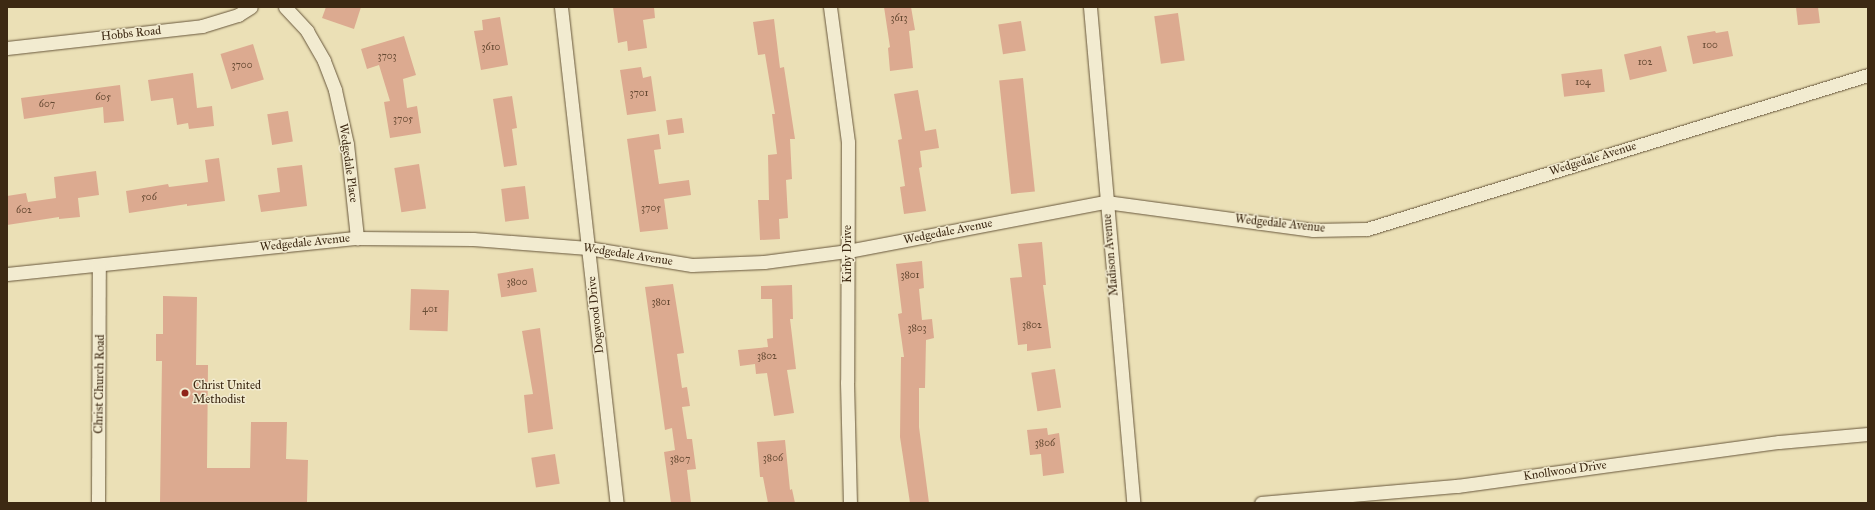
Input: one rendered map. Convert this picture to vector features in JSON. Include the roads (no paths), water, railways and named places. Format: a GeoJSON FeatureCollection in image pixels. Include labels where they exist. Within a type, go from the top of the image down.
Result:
{"type":"FeatureCollection","features":[{"type":"Feature","properties":{"kind":"street","name":"Hobbs Road"},"geometry":{"type":"LineString","coordinates":[[7,48],[202,26],[238,15],[251,7]]}},
{"type":"Feature","properties":{"kind":"street","name":"Wedgedale Place"},"geometry":{"type":"LineString","coordinates":[[285,7],[307,31],[324,61],[335,90],[347,144],[357,238]]}},
{"type":"Feature","properties":{"kind":"street","name":"Dogwood Drive"},"geometry":{"type":"LineString","coordinates":[[561,7],[616,503]]}},
{"type":"Feature","properties":{"kind":"street","name":"Kirby Drive"},"geometry":{"type":"LineString","coordinates":[[830,7],[848,142],[850,503]]}},
{"type":"Feature","properties":{"kind":"street","name":"Madison Avenue"},"geometry":{"type":"LineString","coordinates":[[1090,7],[1133,503]]}},
{"type":"Feature","properties":{"kind":"street","name":"Wedgedale Avenue"},"geometry":{"type":"LineString","coordinates":[[7,274],[98,266],[357,238],[473,239],[588,248],[692,265],[764,262],[848,251],[1106,202],[1314,230],[1366,229],[1868,75]]}},
{"type":"Feature","properties":{"kind":"street","name":"Christ Church Road"},"geometry":{"type":"LineString","coordinates":[[98,266],[98,503]]}},
{"type":"Feature","properties":{"kind":"street","name":"Knollwood Drive"},"geometry":{"type":"LineString","coordinates":[[1261,503],[1457,486],[1779,442],[1868,434]]}},
{"type":"Feature","properties":{"kind":"place","name":"Christ United Methodist"},"geometry":{"type":"Point","coordinates":[185,393]}}]}
